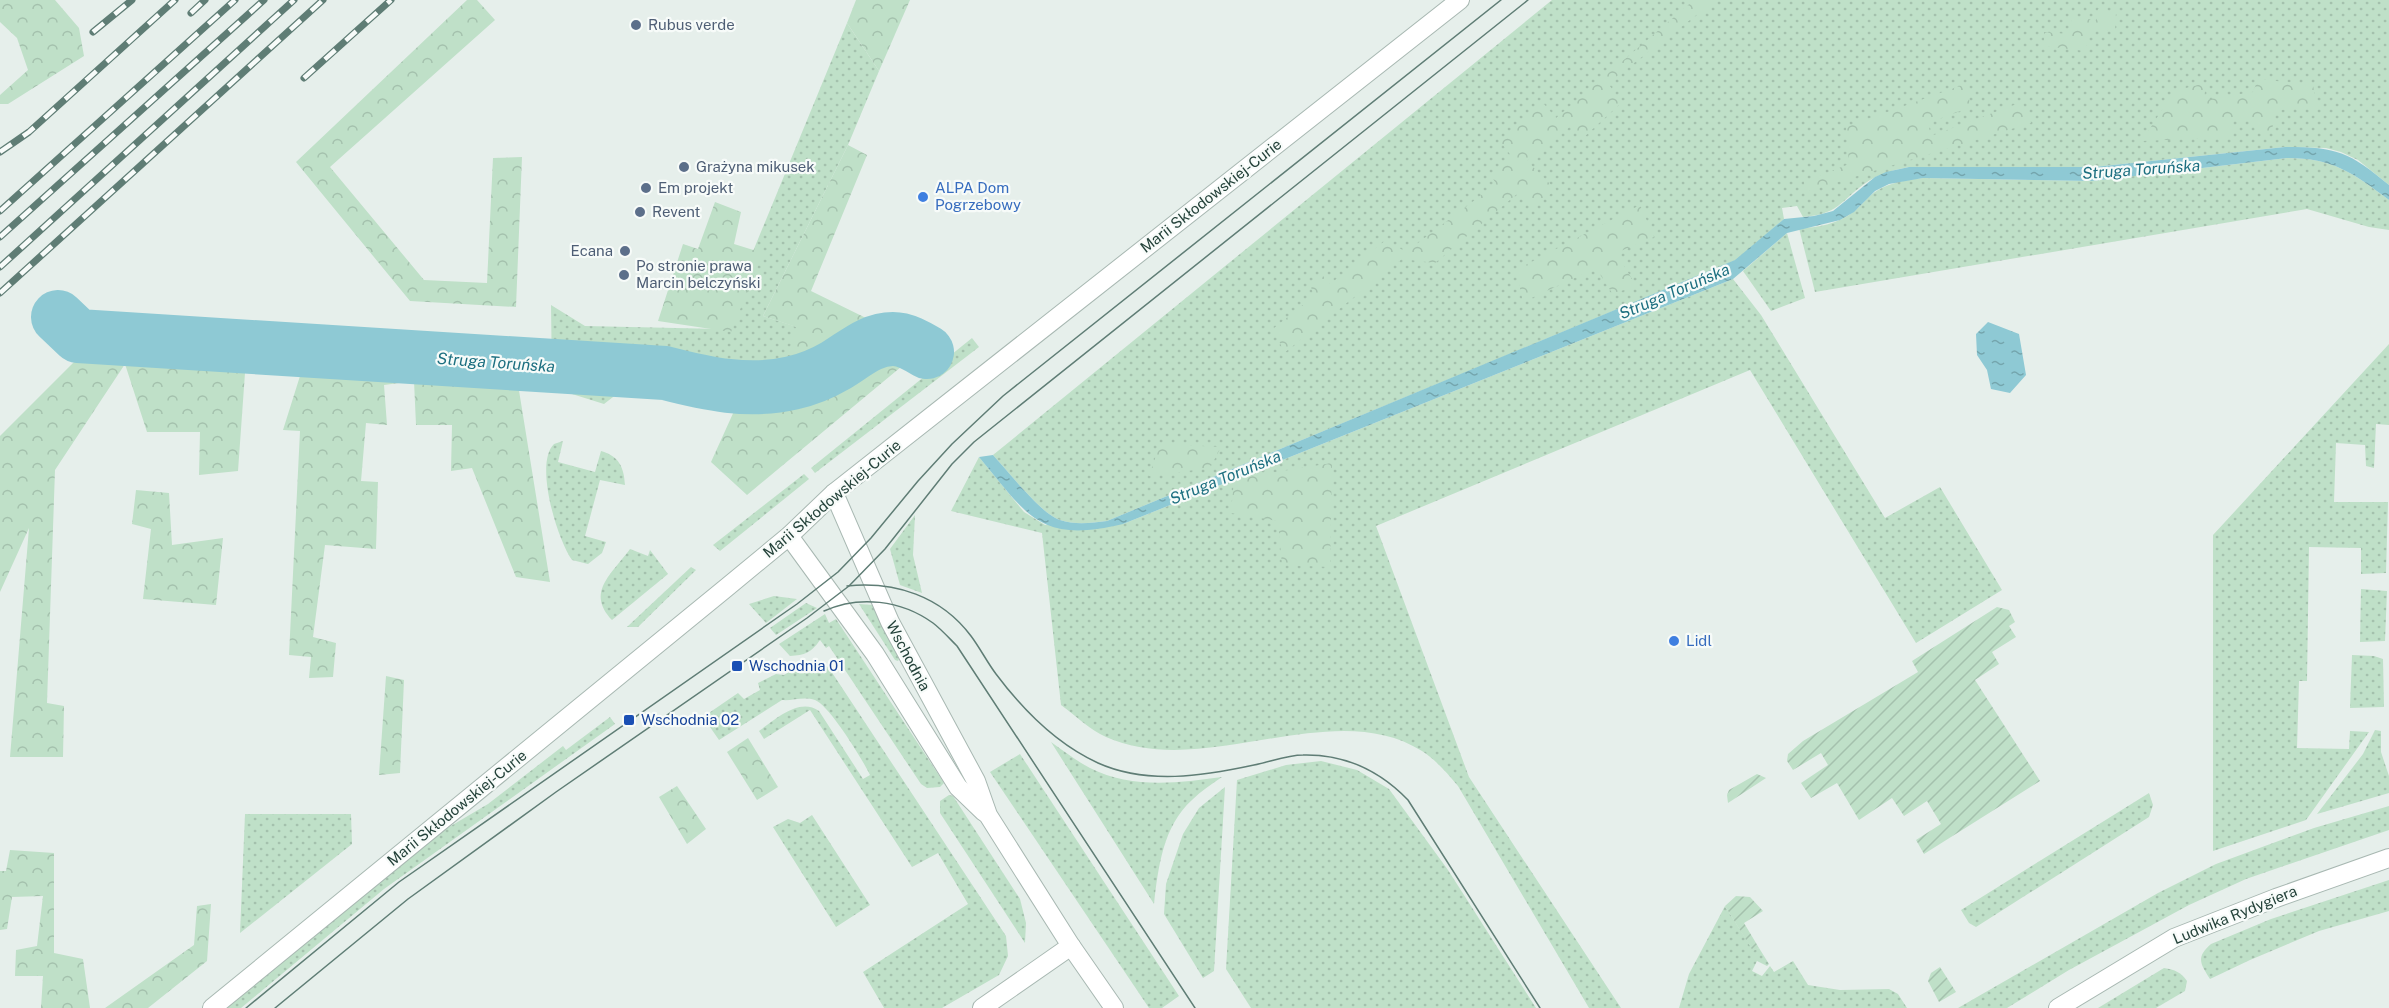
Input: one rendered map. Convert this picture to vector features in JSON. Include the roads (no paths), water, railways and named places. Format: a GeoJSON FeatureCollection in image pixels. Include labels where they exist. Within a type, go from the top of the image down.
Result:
{"type":"FeatureCollection","features":[{"type":"Feature","properties":{"kind":"street","name":"Marii Skłodowskiej-Curie"},"geometry":{"type":"LineString","coordinates":[[212,1008],[789,536],[834,493],[1460,0]]}},
{"type":"Feature","properties":{"kind":"street","name":"Wschodnia"},"geometry":{"type":"LineString","coordinates":[[834,493],[890,622],[976,781],[988,815],[1071,946],[1114,1008]]}},
{"type":"Feature","properties":{"kind":"street","name":"Wschodnia"},"geometry":{"type":"LineString","coordinates":[[789,536],[874,654],[958,787],[988,815]]}},
{"type":"Feature","properties":{"kind":"street","name":"Ludwika Rydygiera"},"geometry":{"type":"LineString","coordinates":[[2058,1008],[2175,938],[2276,898],[2389,858]]}},
{"type":"Feature","properties":{"kind":"street"},"geometry":{"type":"LineString","coordinates":[[982,1008],[1071,946]]}},
{"type":"Feature","properties":{"kind":"water"},"geometry":{"type":"Polygon","coordinates":[[[2285,147],[2331,150],[2352,158],[2389,185],[2389,200],[2353,175],[2330,164],[2287,158],[2092,181],[1923,178],[1889,184],[1875,191],[1854,212],[1840,220],[1787,233],[1733,279],[1123,524],[1072,530],[1054,527],[1038,520],[1024,509],[979,457],[993,455],[1034,501],[1060,520],[1077,523],[1107,521],[1735,260],[1784,219],[1814,216],[1833,211],[1875,177],[1886,172],[1909,167],[2094,167],[2285,147]]]}},
{"type":"Feature","properties":{"kind":"water"},"geometry":{"type":"Polygon","coordinates":[[[1988,322],[2019,334],[2026,375],[2010,393],[1991,389],[1987,370],[1977,355],[1976,334],[1988,322]]]}},
{"type":"Feature","properties":{"kind":"waterway","name":"Struga Toruńska"},"geometry":{"type":"LineString","coordinates":[[58,317],[78,336],[665,373],[712,384],[744,387],[776,386],[803,380],[830,369],[862,348],[885,340],[902,340],[927,352]]}},
{"type":"Feature","properties":{"kind":"tram line"},"geometry":{"type":"LineString","coordinates":[[246,1008],[399,882],[797,604],[838,572],[871,538],[952,444],[1003,396],[1501,0]]}},
{"type":"Feature","properties":{"kind":"tram line"},"geometry":{"type":"LineString","coordinates":[[275,1008],[408,899],[849,586],[885,549],[952,464],[974,442],[1528,0]]}},
{"type":"Feature","properties":{"kind":"tram line"},"geometry":{"type":"LineString","coordinates":[[847,586],[865,585],[899,589],[931,601],[946,611],[971,636],[1006,687],[1041,725],[1083,755],[1117,770],[1155,776],[1195,775],[1235,769],[1297,755],[1318,755],[1347,761],[1373,772],[1408,800],[1540,1008]]}},
{"type":"Feature","properties":{"kind":"tram line"},"geometry":{"type":"LineString","coordinates":[[824,611],[851,603],[880,602],[894,605],[921,615],[957,646],[1195,1008]]}},
{"type":"Feature","properties":{"kind":"railway"},"geometry":{"type":"LineString","coordinates":[[93,32],[132,0]]}},
{"type":"Feature","properties":{"kind":"railway"},"geometry":{"type":"LineString","coordinates":[[0,152],[29,132],[175,0]]}},
{"type":"Feature","properties":{"kind":"railway"},"geometry":{"type":"LineString","coordinates":[[191,13],[205,0]]}},
{"type":"Feature","properties":{"kind":"railway"},"geometry":{"type":"LineString","coordinates":[[0,211],[235,0]]}},
{"type":"Feature","properties":{"kind":"railway"},"geometry":{"type":"LineString","coordinates":[[0,237],[264,0]]}},
{"type":"Feature","properties":{"kind":"railway"},"geometry":{"type":"LineString","coordinates":[[0,267],[294,0]]}},
{"type":"Feature","properties":{"kind":"railway"},"geometry":{"type":"LineString","coordinates":[[0,293],[323,0]]}},
{"type":"Feature","properties":{"kind":"railway"},"geometry":{"type":"LineString","coordinates":[[304,78],[391,0]]}},
{"type":"Feature","properties":{"kind":"place","name":"Rubus verde"},"geometry":{"type":"Point","coordinates":[636,25]}},
{"type":"Feature","properties":{"kind":"place","name":"Grażyna mikusek"},"geometry":{"type":"Point","coordinates":[684,167]}},
{"type":"Feature","properties":{"kind":"place","name":"Em projekt"},"geometry":{"type":"Point","coordinates":[646,188]}},
{"type":"Feature","properties":{"kind":"place","name":"ALPA Dom Pogrzebowy"},"geometry":{"type":"Point","coordinates":[923,197]}},
{"type":"Feature","properties":{"kind":"place","name":"Revent"},"geometry":{"type":"Point","coordinates":[640,212]}},
{"type":"Feature","properties":{"kind":"place","name":"Ecana"},"geometry":{"type":"Point","coordinates":[625,251]}},
{"type":"Feature","properties":{"kind":"place","name":"Po stronie prawa Marcin belczyński"},"geometry":{"type":"Point","coordinates":[624,275]}},
{"type":"Feature","properties":{"kind":"place","name":"Lidl"},"geometry":{"type":"Point","coordinates":[1674,641]}},
{"type":"Feature","properties":{"kind":"place","name":"Wschodnia 01"},"geometry":{"type":"Point","coordinates":[737,666]}},
{"type":"Feature","properties":{"kind":"place","name":"Wschodnia 02"},"geometry":{"type":"Point","coordinates":[629,720]}}]}
